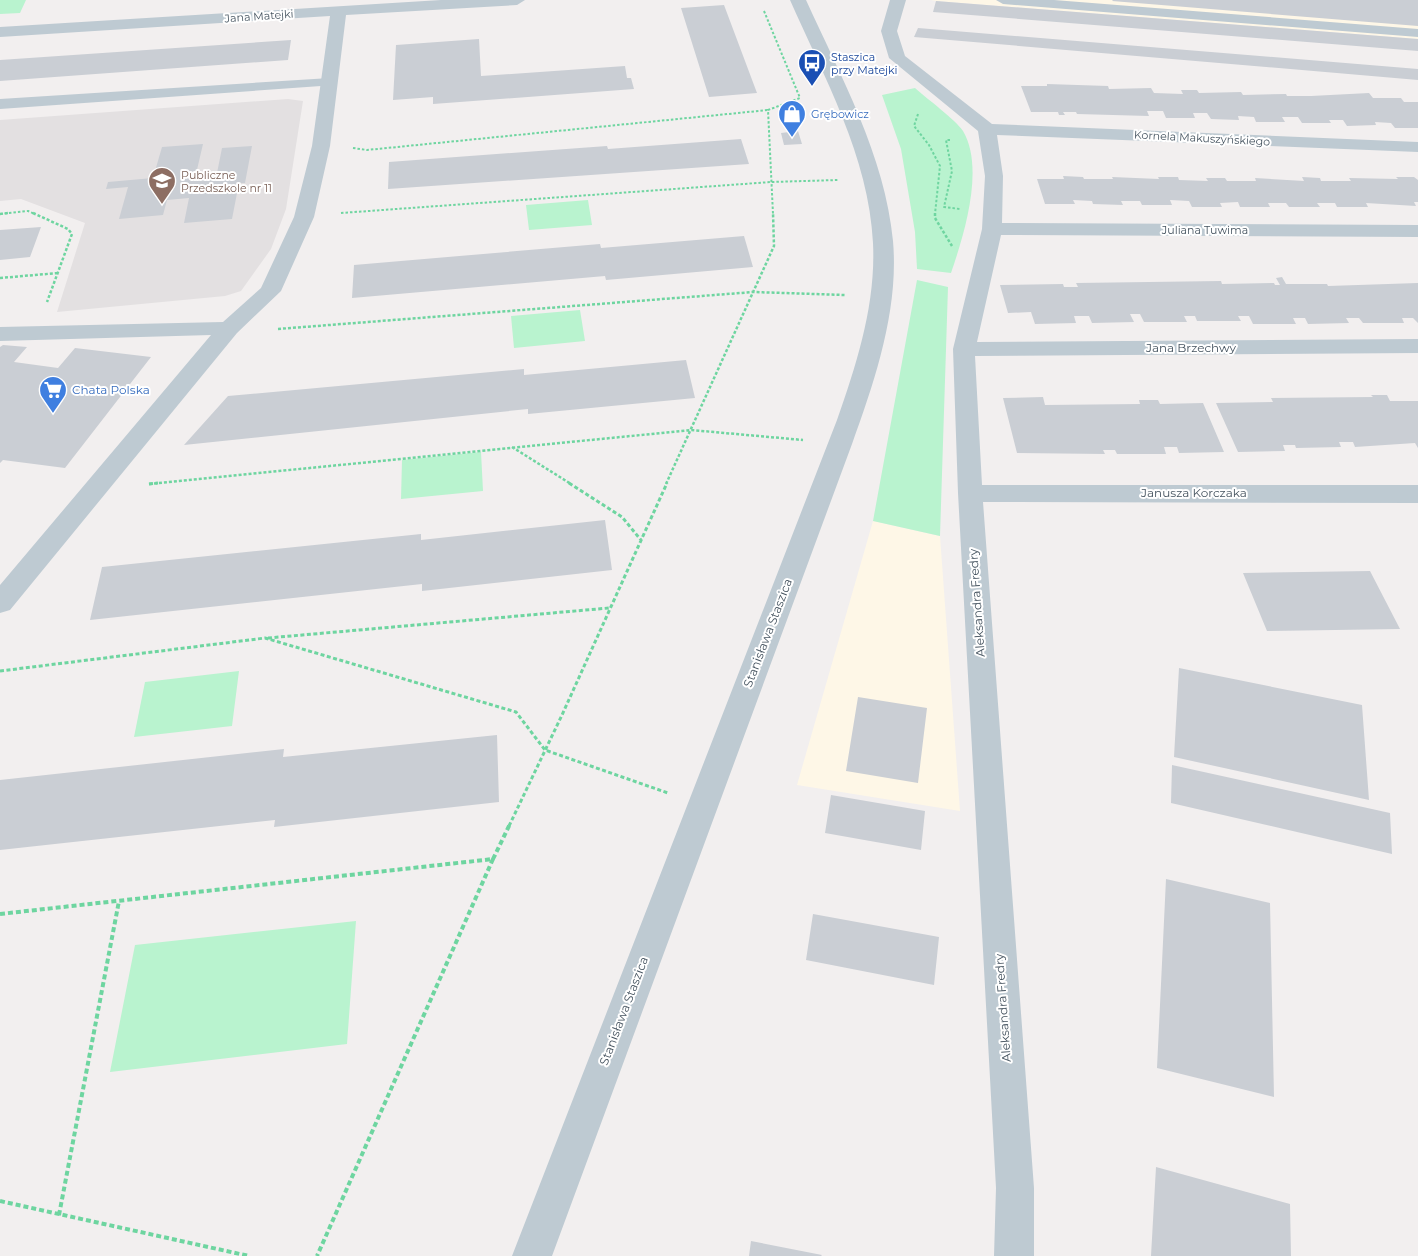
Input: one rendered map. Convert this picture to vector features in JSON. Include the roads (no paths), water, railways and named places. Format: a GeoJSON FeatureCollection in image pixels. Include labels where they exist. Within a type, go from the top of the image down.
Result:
{"type":"FeatureCollection","features":[{"type":"Feature","properties":{"kind":"street","name":"Jana Matejki"},"geometry":{"type":"LineString","coordinates":[[0,32],[517,0]]}},
{"type":"Feature","properties":{"kind":"street","name":"Stanisława Staszica"},"geometry":{"type":"LineString","coordinates":[[532,1256],[840,444],[869,354],[881,296],[883,241],[871,180],[850,121],[798,0]]}},
{"type":"Feature","properties":{"kind":"street"},"geometry":{"type":"LineString","coordinates":[[898,0],[889,31],[897,58],[931,85],[950,97],[987,129]]}},
{"type":"Feature","properties":{"kind":"street"},"geometry":{"type":"LineString","coordinates":[[0,603],[229,328],[270,291],[304,217],[321,146],[339,11]]}},
{"type":"Feature","properties":{"kind":"street","name":"Kornela Makuszyńskiego"},"geometry":{"type":"LineString","coordinates":[[987,129],[1418,148]]}},
{"type":"Feature","properties":{"kind":"street","name":"Aleksandra Fredry"},"geometry":{"type":"LineString","coordinates":[[987,129],[994,176],[992,229],[964,349],[970,494],[1015,1188],[1014,1256]]}},
{"type":"Feature","properties":{"kind":"street","name":"Juliana Tuwima"},"geometry":{"type":"LineString","coordinates":[[992,229],[1418,231]]}},
{"type":"Feature","properties":{"kind":"street"},"geometry":{"type":"LineString","coordinates":[[0,334],[229,328]]}},
{"type":"Feature","properties":{"kind":"street","name":"Jana Brzechwy"},"geometry":{"type":"LineString","coordinates":[[964,349],[1418,346]]}},
{"type":"Feature","properties":{"kind":"street","name":"Janusza Korczaka"},"geometry":{"type":"LineString","coordinates":[[970,494],[1418,494]]}},
{"type":"Feature","properties":{"kind":"lane"},"geometry":{"type":"LineString","coordinates":[[1003,0],[1418,33]]}},
{"type":"Feature","properties":{"kind":"lane"},"geometry":{"type":"LineString","coordinates":[[0,104],[330,82]]}},
{"type":"Feature","properties":{"kind":"place","name":"Staszica przy Matejki"},"geometry":{"type":"Point","coordinates":[812,87]}},
{"type":"Feature","properties":{"kind":"place","name":"Grębowicz"},"geometry":{"type":"Point","coordinates":[792,138]}},
{"type":"Feature","properties":{"kind":"place","name":"Publiczne Przedszkole nr 11"},"geometry":{"type":"Point","coordinates":[162,205]}},
{"type":"Feature","properties":{"kind":"place","name":"Chata Polska"},"geometry":{"type":"Point","coordinates":[53,414]}}]}
